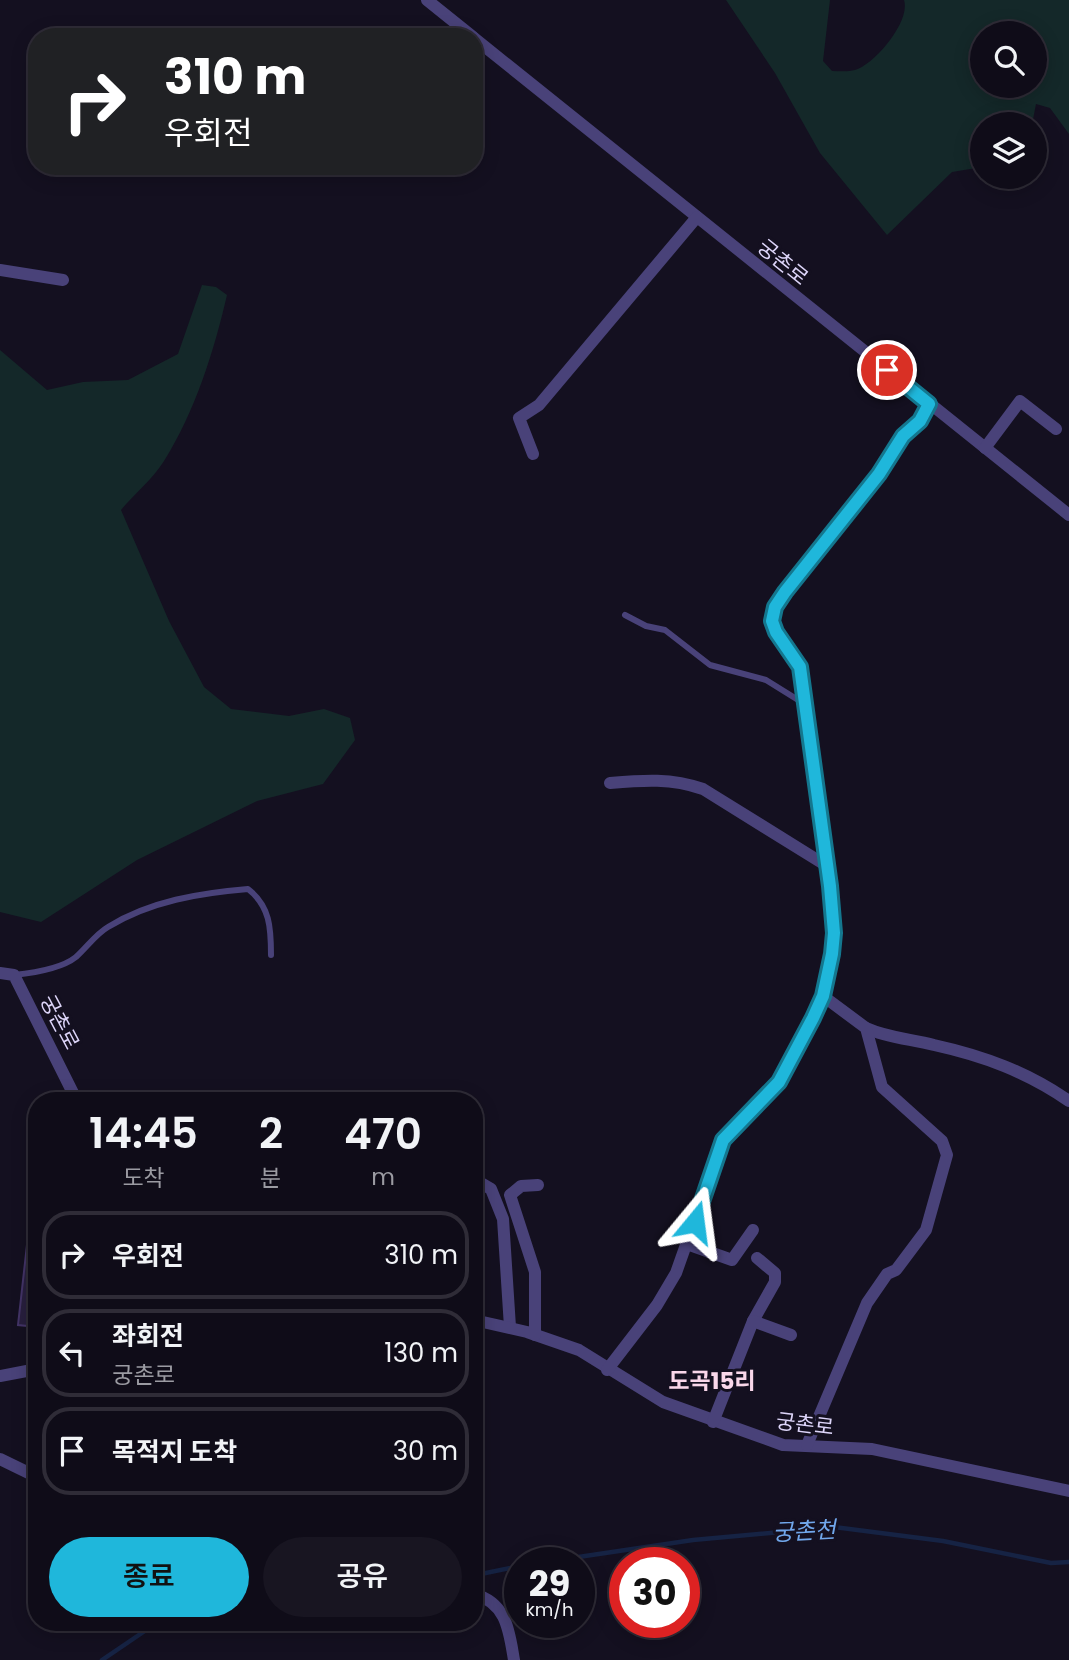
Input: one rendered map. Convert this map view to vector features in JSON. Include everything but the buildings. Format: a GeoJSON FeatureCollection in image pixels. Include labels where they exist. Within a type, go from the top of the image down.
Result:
{"type":"FeatureCollection","features":[{"type":"Feature","properties":{"kind":"street","name":"궁촌로"},"geometry":{"type":"LineString","coordinates":[[427,0],[462,28]]}},
{"type":"Feature","properties":{"kind":"street","name":"궁촌로"},"geometry":{"type":"LineString","coordinates":[[483,45],[1069,515]]}},
{"type":"Feature","properties":{"kind":"street"},"geometry":{"type":"LineString","coordinates":[[533,454],[519,418],[539,405],[697,217]]}},
{"type":"Feature","properties":{"kind":"street"},"geometry":{"type":"LineString","coordinates":[[0,270],[64,281]]}},
{"type":"Feature","properties":{"kind":"street"},"geometry":{"type":"LineString","coordinates":[[985,448],[1020,401],[1056,429]]}},
{"type":"Feature","properties":{"kind":"street"},"geometry":{"type":"LineString","coordinates":[[607,1370],[657,1305],[688,1244],[723,1140],[779,1082],[823,996],[834,933],[800,667],[776,632],[772,621],[775,607],[879,474],[903,436],[920,421],[929,404]]}},
{"type":"Feature","properties":{"kind":"street"},"geometry":{"type":"LineString","coordinates":[[610,783],[657,778],[704,789],[827,866]]}},
{"type":"Feature","properties":{"kind":"street"},"geometry":{"type":"LineString","coordinates":[[0,974],[14,975]]}},
{"type":"Feature","properties":{"kind":"street","name":"궁촌로"},"geometry":{"type":"LineString","coordinates":[[14,975],[72,1092]]}},
{"type":"Feature","properties":{"kind":"street"},"geometry":{"type":"LineString","coordinates":[[823,996],[866,1028],[879,1034],[939,1046],[1016,1069],[1068,1103]]}},
{"type":"Feature","properties":{"kind":"street"},"geometry":{"type":"LineString","coordinates":[[807,1445],[867,1303],[887,1274],[896,1270],[926,1230],[947,1155],[942,1141],[882,1087],[866,1028]]}},
{"type":"Feature","properties":{"kind":"street"},"geometry":{"type":"LineString","coordinates":[[483,1184],[491,1189],[503,1219],[510,1327]]}},
{"type":"Feature","properties":{"kind":"street"},"geometry":{"type":"LineString","coordinates":[[535,1335],[535,1272],[510,1195],[521,1186],[538,1185]]}},
{"type":"Feature","properties":{"kind":"street"},"geometry":{"type":"LineString","coordinates":[[688,1244],[733,1260],[753,1230]]}},
{"type":"Feature","properties":{"kind":"street"},"geometry":{"type":"LineString","coordinates":[[713,1422],[754,1321],[775,1282],[775,1273],[757,1258]]}},
{"type":"Feature","properties":{"kind":"street"},"geometry":{"type":"LineString","coordinates":[[754,1321],[792,1335]]}},
{"type":"Feature","properties":{"kind":"street","name":"궁촌로"},"geometry":{"type":"LineString","coordinates":[[483,1322],[510,1327],[579,1350],[607,1370],[663,1402],[783,1445],[872,1450],[1069,1491]]}},
{"type":"Feature","properties":{"kind":"street"},"geometry":{"type":"LineString","coordinates":[[0,1376],[28,1371]]}},
{"type":"Feature","properties":{"kind":"street"},"geometry":{"type":"LineString","coordinates":[[0,1459],[28,1473]]}},
{"type":"Feature","properties":{"kind":"street"},"geometry":{"type":"LineString","coordinates":[[483,1598],[494,1604],[506,1617],[514,1660]]}},
{"type":"Feature","properties":{"kind":"lane"},"geometry":{"type":"LineString","coordinates":[[625,615],[646,626],[665,630],[710,665],[766,680],[805,704]]}},
{"type":"Feature","properties":{"kind":"lane"},"geometry":{"type":"LineString","coordinates":[[14,975],[37,972],[74,958],[105,928],[171,900],[199,893],[248,889],[258,897],[271,922],[271,954]]}},
{"type":"Feature","properties":{"kind":"green space"},"geometry":{"type":"Polygon","coordinates":[[[726,0],[830,0],[823,61],[832,71],[844,71],[863,66],[890,41],[902,19],[904,0],[1069,0],[1069,134],[1050,108],[1036,104],[1034,112],[970,112],[970,169],[952,172],[887,235],[820,153],[775,73],[726,0]]]}},
{"type":"Feature","properties":{"kind":"green space"},"geometry":{"type":"Polygon","coordinates":[[[202,285],[216,287],[227,295],[202,381],[185,422],[164,461],[121,510],[169,621],[204,687],[231,709],[289,716],[324,709],[350,718],[355,740],[323,784],[257,801],[137,860],[41,922],[0,912],[0,350],[47,390],[83,382],[128,380],[178,354],[202,285]]]}},
{"type":"Feature","properties":{"kind":"waterway","name":"궁촌천"},"geometry":{"type":"LineString","coordinates":[[595,1555],[693,1540],[834,1527],[943,1541],[1051,1563],[1069,1562]]}},
{"type":"Feature","properties":{"kind":"waterway","name":"궁촌천"},"geometry":{"type":"LineString","coordinates":[[483,1574],[504,1569]]}},
{"type":"Feature","properties":{"kind":"waterway","name":"궁촌천"},"geometry":{"type":"LineString","coordinates":[[102,1660],[145,1631]]}},
{"type":"Feature","properties":{"kind":"district","name":"도곡15리"},"geometry":{"type":"Point","coordinates":[712,1381]}},
{"type":"Feature","properties":{"kind":"route"},"geometry":{"type":"LineString","coordinates":[[695,1222],[707,1179],[723,1140],[779,1082],[823,996],[834,933],[830,886],[800,667],[776,632],[772,621],[775,607],[785,592],[879,474],[903,436],[920,421],[929,404],[887,370]]}}]}
